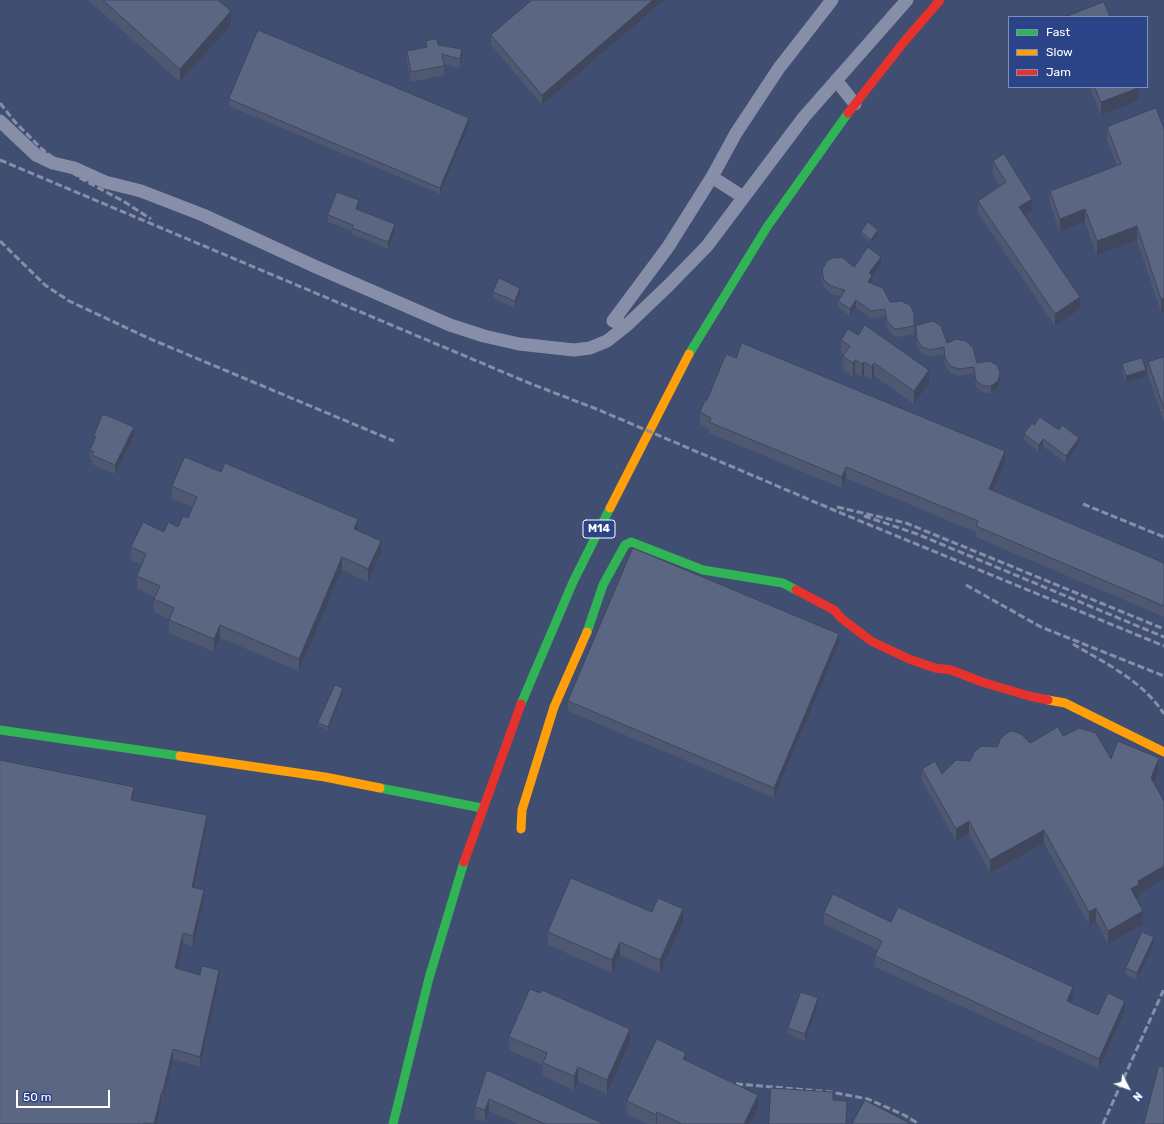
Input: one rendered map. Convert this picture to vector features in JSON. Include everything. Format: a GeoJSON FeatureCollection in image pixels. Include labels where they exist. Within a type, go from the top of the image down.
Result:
{"type":"FeatureCollection","features":[{"type":"Feature","properties":{"kind":"main road","name":"M14"},"geometry":{"type":"LineString","coordinates":[[393,1124],[404,1070],[428,978],[453,893],[482,808],[536,666],[582,562],[611,503],[653,425],[676,376],[756,242],[801,176],[855,104],[940,0]]}},
{"type":"Feature","properties":{"kind":"main road"},"geometry":{"type":"LineString","coordinates":[[521,829],[522,810],[554,707],[591,624],[603,585],[625,545],[631,542],[704,570],[783,583],[834,610],[841,618],[871,641],[909,659],[935,668],[951,670],[982,682],[1029,696],[1065,703],[1164,752]]}},
{"type":"Feature","properties":{"kind":"main road"},"geometry":{"type":"LineString","coordinates":[[0,730],[325,777],[482,808]]}},
{"type":"Feature","properties":{"kind":"street"},"geometry":{"type":"LineString","coordinates":[[626,326],[613,321],[668,247],[712,177],[736,133],[779,68],[832,0]]}},
{"type":"Feature","properties":{"kind":"street"},"geometry":{"type":"LineString","coordinates":[[0,120],[36,155],[52,163],[74,168],[105,182],[141,191],[203,215],[314,266],[450,325],[477,334],[519,344],[574,350],[590,348],[607,341],[626,326],[707,246],[804,118],[907,0]]}},
{"type":"Feature","properties":{"kind":"street"},"geometry":{"type":"LineString","coordinates":[[836,80],[855,104]]}},
{"type":"Feature","properties":{"kind":"street"},"geometry":{"type":"LineString","coordinates":[[712,177],[743,197]]}},
{"type":"Feature","properties":{"kind":"building"},"geometry":{"type":"Polygon","coordinates":[[[103,0],[218,0],[231,11],[180,69],[103,0]]]}},
{"type":"Feature","properties":{"kind":"building"},"geometry":{"type":"Polygon","coordinates":[[[532,0],[653,0],[542,95],[491,35],[532,0]]]}},
{"type":"Feature","properties":{"kind":"building"},"geometry":{"type":"Polygon","coordinates":[[[1104,2],[1110,16],[1068,16],[1104,2]]]}},
{"type":"Feature","properties":{"kind":"building"},"geometry":{"type":"Polygon","coordinates":[[[258,30],[469,118],[440,188],[229,99],[258,30]]]}},
{"type":"Feature","properties":{"kind":"building"},"geometry":{"type":"Polygon","coordinates":[[[437,39],[438,45],[462,49],[460,59],[442,54],[444,66],[411,72],[407,51],[427,47],[426,41],[437,39]]]}},
{"type":"Feature","properties":{"kind":"building"},"geometry":{"type":"Polygon","coordinates":[[[1095,88],[1138,88],[1101,102],[1095,88]]]}},
{"type":"Feature","properties":{"kind":"building"},"geometry":{"type":"Polygon","coordinates":[[[1156,108],[1164,129],[1164,298],[1161,299],[1137,226],[1097,241],[1085,209],[1060,219],[1050,191],[1121,164],[1107,127],[1156,108]]]}},
{"type":"Feature","properties":{"kind":"building"},"geometry":{"type":"Polygon","coordinates":[[[1004,154],[1032,199],[1019,207],[1080,297],[1055,314],[978,201],[1006,182],[993,161],[1004,154]]]}},
{"type":"Feature","properties":{"kind":"building"},"geometry":{"type":"Polygon","coordinates":[[[337,192],[359,200],[356,209],[395,224],[388,242],[352,228],[353,225],[328,215],[337,192]]]}},
{"type":"Feature","properties":{"kind":"building"},"geometry":{"type":"Polygon","coordinates":[[[868,222],[878,230],[871,240],[861,232],[868,222]]]}},
{"type":"Feature","properties":{"kind":"building"},"geometry":{"type":"Polygon","coordinates":[[[868,247],[881,257],[869,273],[872,275],[868,282],[883,288],[890,302],[901,301],[910,305],[914,313],[914,326],[897,329],[893,328],[887,320],[885,309],[871,311],[856,300],[850,309],[838,301],[845,290],[831,286],[824,280],[822,270],[827,261],[832,258],[842,257],[854,267],[868,247]]]}},
{"type":"Feature","properties":{"kind":"building"},"geometry":{"type":"Polygon","coordinates":[[[499,278],[520,288],[515,301],[493,292],[499,278]]]}},
{"type":"Feature","properties":{"kind":"building"},"geometry":{"type":"Polygon","coordinates":[[[933,321],[941,326],[947,343],[957,339],[966,341],[973,348],[977,363],[990,361],[997,365],[1000,373],[998,381],[991,386],[983,386],[976,381],[974,367],[959,369],[950,366],[945,358],[944,347],[930,350],[922,347],[917,339],[916,326],[933,321]]]}},
{"type":"Feature","properties":{"kind":"building"},"geometry":{"type":"Polygon","coordinates":[[[865,325],[929,370],[914,391],[874,363],[872,367],[864,362],[862,364],[855,360],[853,363],[843,356],[850,346],[841,340],[848,329],[858,335],[865,325]]]}},
{"type":"Feature","properties":{"kind":"building"},"geometry":{"type":"Polygon","coordinates":[[[742,343],[1005,451],[989,489],[1164,563],[1164,606],[976,526],[978,521],[846,467],[842,477],[709,422],[711,418],[700,412],[705,400],[707,400],[726,354],[736,358],[742,343]]]}},
{"type":"Feature","properties":{"kind":"building"},"geometry":{"type":"Polygon","coordinates":[[[1164,357],[1164,409],[1148,362],[1164,357]]]}},
{"type":"Feature","properties":{"kind":"building"},"geometry":{"type":"Polygon","coordinates":[[[1142,358],[1146,370],[1126,376],[1122,364],[1142,358]]]}},
{"type":"Feature","properties":{"kind":"building"},"geometry":{"type":"Polygon","coordinates":[[[103,414],[134,427],[115,465],[92,455],[94,452],[90,450],[96,437],[94,436],[103,414]]]}},
{"type":"Feature","properties":{"kind":"building"},"geometry":{"type":"Polygon","coordinates":[[[1040,417],[1059,430],[1062,425],[1079,438],[1066,456],[1043,439],[1039,445],[1024,434],[1032,423],[1034,425],[1040,417]]]}},
{"type":"Feature","properties":{"kind":"building"},"geometry":{"type":"Polygon","coordinates":[[[185,457],[221,472],[225,463],[358,519],[354,529],[381,541],[368,569],[342,557],[299,659],[220,625],[214,639],[169,620],[174,608],[154,599],[160,586],[137,576],[146,554],[131,547],[143,522],[164,532],[168,522],[178,527],[183,516],[188,518],[197,497],[172,486],[185,457]]]}},
{"type":"Feature","properties":{"kind":"building"},"geometry":{"type":"Polygon","coordinates":[[[633,548],[839,634],[774,788],[568,701],[633,548]]]}},
{"type":"Feature","properties":{"kind":"building"},"geometry":{"type":"Polygon","coordinates":[[[335,685],[343,688],[328,727],[318,723],[335,685]]]}},
{"type":"Feature","properties":{"kind":"building"},"geometry":{"type":"Polygon","coordinates":[[[1058,727],[1063,736],[1079,728],[1096,733],[1111,759],[1118,741],[1159,758],[1151,778],[1164,801],[1164,866],[1138,881],[1139,884],[1131,889],[1143,911],[1108,931],[1096,908],[1089,912],[1044,830],[990,860],[969,821],[956,829],[922,769],[935,761],[942,774],[956,760],[970,761],[974,752],[981,746],[997,747],[1001,738],[1008,732],[1012,731],[1021,734],[1030,743],[1058,727]]]}},
{"type":"Feature","properties":{"kind":"building"},"geometry":{"type":"Polygon","coordinates":[[[0,760],[134,787],[131,800],[207,815],[192,887],[204,890],[193,936],[183,933],[175,968],[200,975],[202,966],[219,970],[200,1057],[173,1049],[154,1124],[0,1124],[0,760]]]}},
{"type":"Feature","properties":{"kind":"building"},"geometry":{"type":"Polygon","coordinates":[[[571,878],[652,912],[658,898],[683,909],[660,960],[620,942],[612,960],[548,932],[571,878]]]}},
{"type":"Feature","properties":{"kind":"building"},"geometry":{"type":"Polygon","coordinates":[[[833,894],[891,922],[898,907],[1073,987],[1067,1001],[1098,1015],[1108,993],[1125,1001],[1099,1059],[875,956],[882,941],[824,913],[833,894]]]}},
{"type":"Feature","properties":{"kind":"building"},"geometry":{"type":"Polygon","coordinates":[[[1142,932],[1154,937],[1137,973],[1126,968],[1142,932]]]}},
{"type":"Feature","properties":{"kind":"building"},"geometry":{"type":"Polygon","coordinates":[[[530,989],[540,993],[542,990],[630,1029],[607,1080],[578,1067],[574,1076],[543,1063],[547,1053],[509,1037],[530,989]]]}},
{"type":"Feature","properties":{"kind":"building"},"geometry":{"type":"Polygon","coordinates":[[[801,992],[818,998],[805,1034],[788,1028],[801,992]]]}},
{"type":"Feature","properties":{"kind":"building"},"geometry":{"type":"Polygon","coordinates":[[[657,1039],[686,1053],[683,1059],[758,1095],[744,1124],[682,1124],[657,1112],[656,1115],[627,1101],[657,1039]]]}},
{"type":"Feature","properties":{"kind":"building"},"geometry":{"type":"Polygon","coordinates":[[[1159,1066],[1164,1067],[1164,1124],[1144,1124],[1159,1066]]]}},
{"type":"Feature","properties":{"kind":"building"},"geometry":{"type":"Polygon","coordinates":[[[487,1070],[604,1124],[545,1124],[489,1099],[485,1110],[475,1107],[487,1070]]]}},
{"type":"Feature","properties":{"kind":"building"},"geometry":{"type":"Polygon","coordinates":[[[771,1088],[833,1092],[833,1100],[847,1101],[846,1124],[769,1124],[771,1088]]]}},
{"type":"Feature","properties":{"kind":"building"},"geometry":{"type":"Polygon","coordinates":[[[865,1100],[909,1123],[852,1124],[865,1100]]]}},
{"type":"Feature","properties":{"kind":"railway"},"geometry":{"type":"LineString","coordinates":[[0,103],[15,122],[43,150],[80,178],[123,201],[151,219]]}},
{"type":"Feature","properties":{"kind":"railway"},"geometry":{"type":"LineString","coordinates":[[0,160],[529,383],[599,410],[836,511],[1164,646]]}},
{"type":"Feature","properties":{"kind":"railway"},"geometry":{"type":"LineString","coordinates":[[0,241],[45,285],[69,301],[148,338],[394,441]]}},
{"type":"Feature","properties":{"kind":"railway"},"geometry":{"type":"LineString","coordinates":[[1083,504],[1164,537]]}},
{"type":"Feature","properties":{"kind":"railway"},"geometry":{"type":"LineString","coordinates":[[837,507],[906,523],[1164,629]]}},
{"type":"Feature","properties":{"kind":"railway"},"geometry":{"type":"LineString","coordinates":[[864,516],[917,534],[1164,637]]}},
{"type":"Feature","properties":{"kind":"railway"},"geometry":{"type":"LineString","coordinates":[[966,585],[1041,627],[1164,676]]}},
{"type":"Feature","properties":{"kind":"railway"},"geometry":{"type":"LineString","coordinates":[[1073,644],[1134,682],[1155,702],[1164,714]]}},
{"type":"Feature","properties":{"kind":"railway"},"geometry":{"type":"LineString","coordinates":[[1103,1124],[1164,989]]}},
{"type":"Feature","properties":{"kind":"railway"},"geometry":{"type":"LineString","coordinates":[[726,1083],[831,1092],[868,1099],[904,1115],[919,1124]]}},
{"type":"Feature","properties":{"kind":"traffic: fast"},"geometry":{"type":"LineString","coordinates":[[689,354],[767,227],[848,113]]}},
{"type":"Feature","properties":{"kind":"traffic: fast"},"geometry":{"type":"LineString","coordinates":[[521,704],[573,582],[610,508]]}},
{"type":"Feature","properties":{"kind":"traffic: fast"},"geometry":{"type":"LineString","coordinates":[[587,632],[603,585],[625,545],[631,542],[703,570],[783,583],[796,590]]}},
{"type":"Feature","properties":{"kind":"traffic: fast"},"geometry":{"type":"LineString","coordinates":[[0,730],[180,756]]}},
{"type":"Feature","properties":{"kind":"traffic: fast"},"geometry":{"type":"LineString","coordinates":[[380,788],[482,808]]}},
{"type":"Feature","properties":{"kind":"traffic: fast"},"geometry":{"type":"LineString","coordinates":[[393,1124],[429,978],[464,862]]}},
{"type":"Feature","properties":{"kind":"traffic: slow"},"geometry":{"type":"LineString","coordinates":[[610,508],[689,354]]}},
{"type":"Feature","properties":{"kind":"traffic: slow"},"geometry":{"type":"LineString","coordinates":[[521,829],[522,810],[554,707],[587,632]]}},
{"type":"Feature","properties":{"kind":"traffic: slow"},"geometry":{"type":"LineString","coordinates":[[1048,700],[1065,703],[1164,752]]}},
{"type":"Feature","properties":{"kind":"traffic: slow"},"geometry":{"type":"LineString","coordinates":[[180,756],[325,777],[380,788]]}},
{"type":"Feature","properties":{"kind":"traffic: jam"},"geometry":{"type":"LineString","coordinates":[[848,113],[903,43],[940,0]]}},
{"type":"Feature","properties":{"kind":"traffic: jam"},"geometry":{"type":"LineString","coordinates":[[796,590],[834,610],[841,618],[871,641],[909,659],[935,668],[951,670],[982,682],[1029,696],[1048,700]]}},
{"type":"Feature","properties":{"kind":"traffic: jam"},"geometry":{"type":"LineString","coordinates":[[464,862],[521,704]]}}]}
